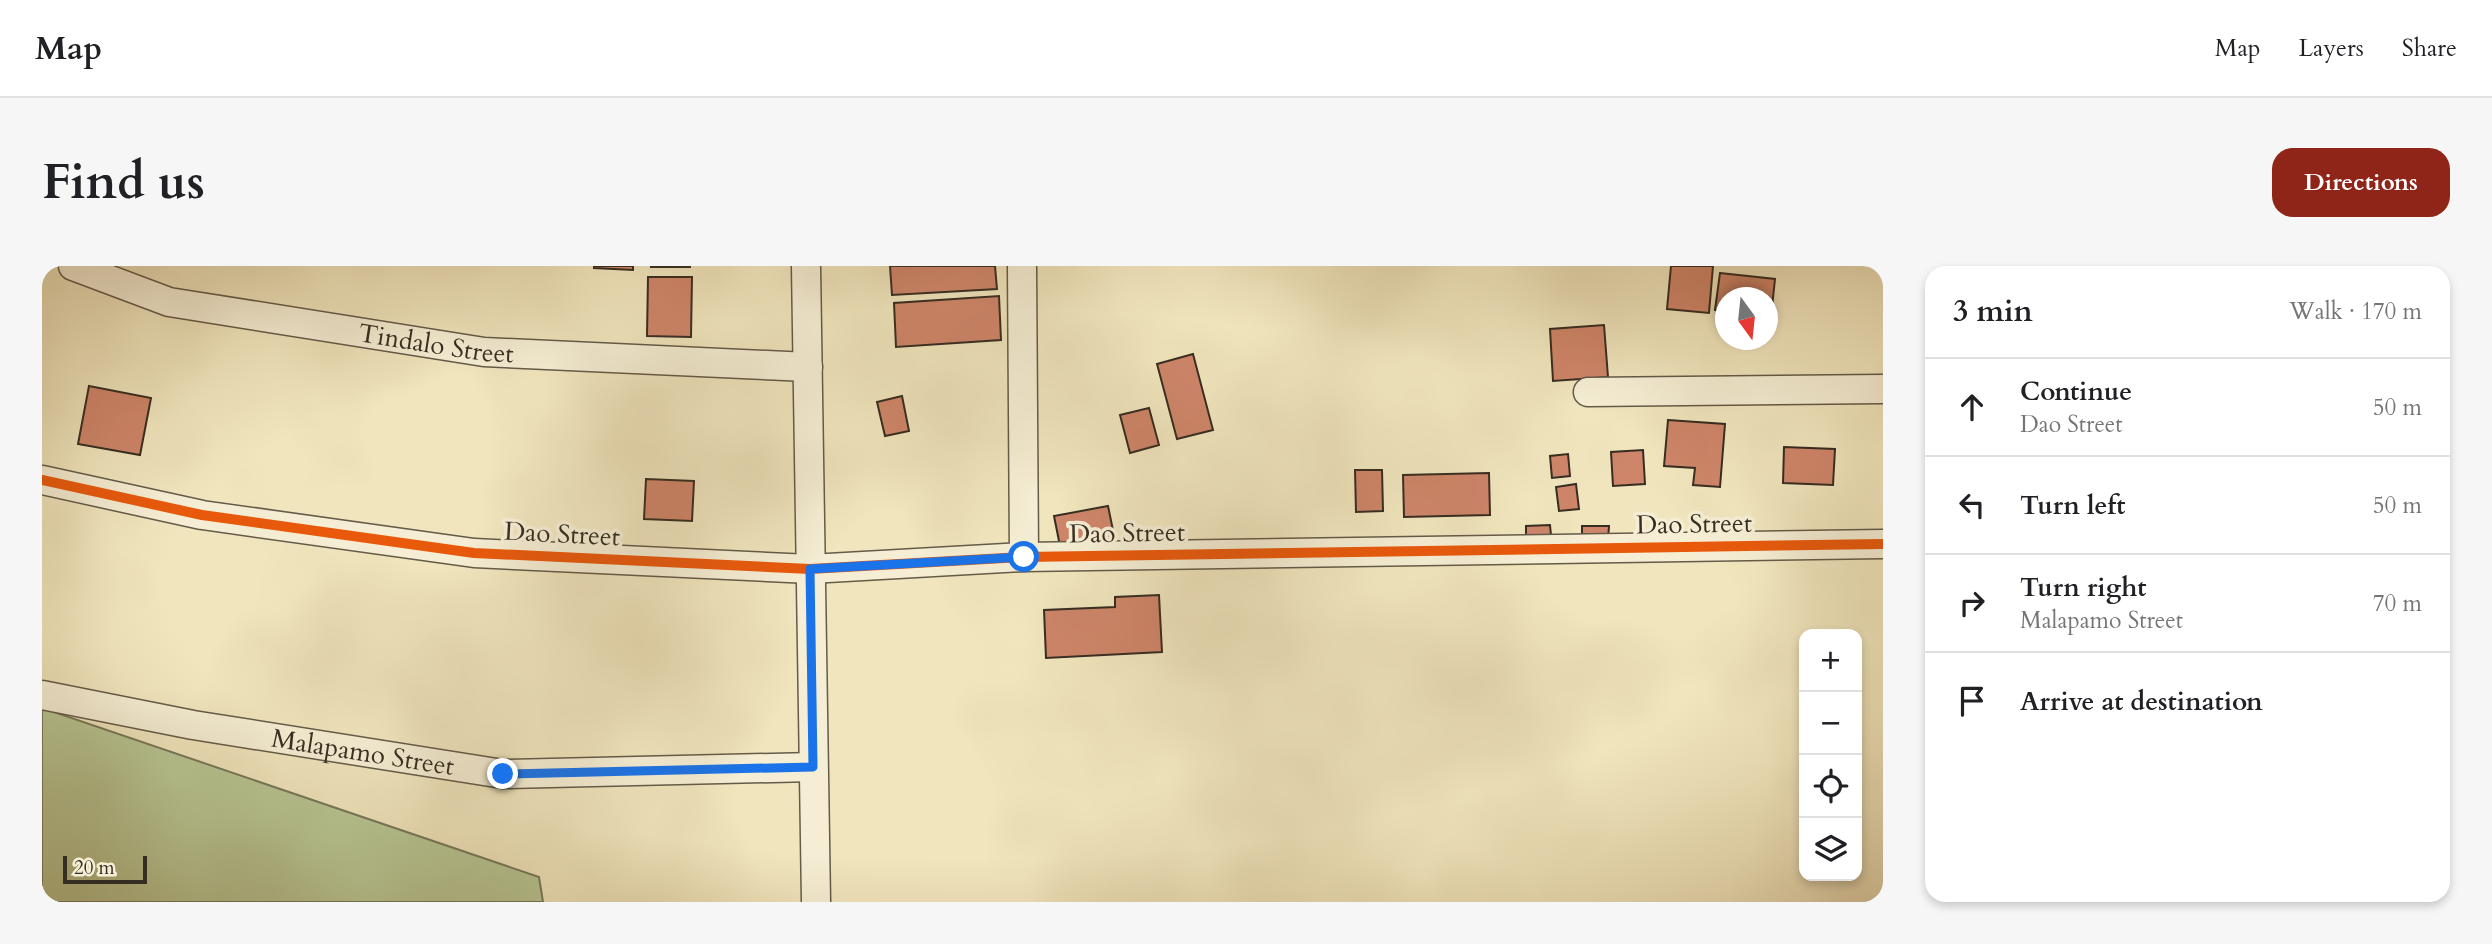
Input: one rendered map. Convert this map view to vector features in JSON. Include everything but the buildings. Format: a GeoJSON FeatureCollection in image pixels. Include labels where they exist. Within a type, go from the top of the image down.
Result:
{"type":"FeatureCollection","features":[{"type":"Feature","properties":{"kind":"street","name":"Tindalo Street"},"geometry":{"type":"LineString","coordinates":[[73,266],[169,302],[484,352],[808,367]]}},
{"type":"Feature","properties":{"kind":"street"},"geometry":{"type":"LineString","coordinates":[[806,266],[817,902]]}},
{"type":"Feature","properties":{"kind":"street"},"geometry":{"type":"LineString","coordinates":[[1022,266],[1024,557]]}},
{"type":"Feature","properties":{"kind":"street"},"geometry":{"type":"LineString","coordinates":[[1588,392],[1883,389]]}},
{"type":"Feature","properties":{"kind":"street","name":"Dao Street"},"geometry":{"type":"LineString","coordinates":[[42,480],[202,515],[474,553],[810,569],[1024,557],[1883,544]]}},
{"type":"Feature","properties":{"kind":"street","name":"Malapamo Street"},"geometry":{"type":"LineString","coordinates":[[42,695],[194,725],[503,774],[813,767]]}},
{"type":"Feature","properties":{"kind":"green space"},"geometry":{"type":"Polygon","coordinates":[[[42,708],[539,877],[543,902],[42,902],[42,708]]]}},
{"type":"Feature","properties":{"kind":"cycle path"},"geometry":{"type":"LineString","coordinates":[[42,480],[202,515],[474,553],[810,569],[1024,557],[1883,544]]}},
{"type":"Feature","properties":{"kind":"route"},"geometry":{"type":"LineString","coordinates":[[503,774],[813,767],[810,569],[1024,557]]}}]}
